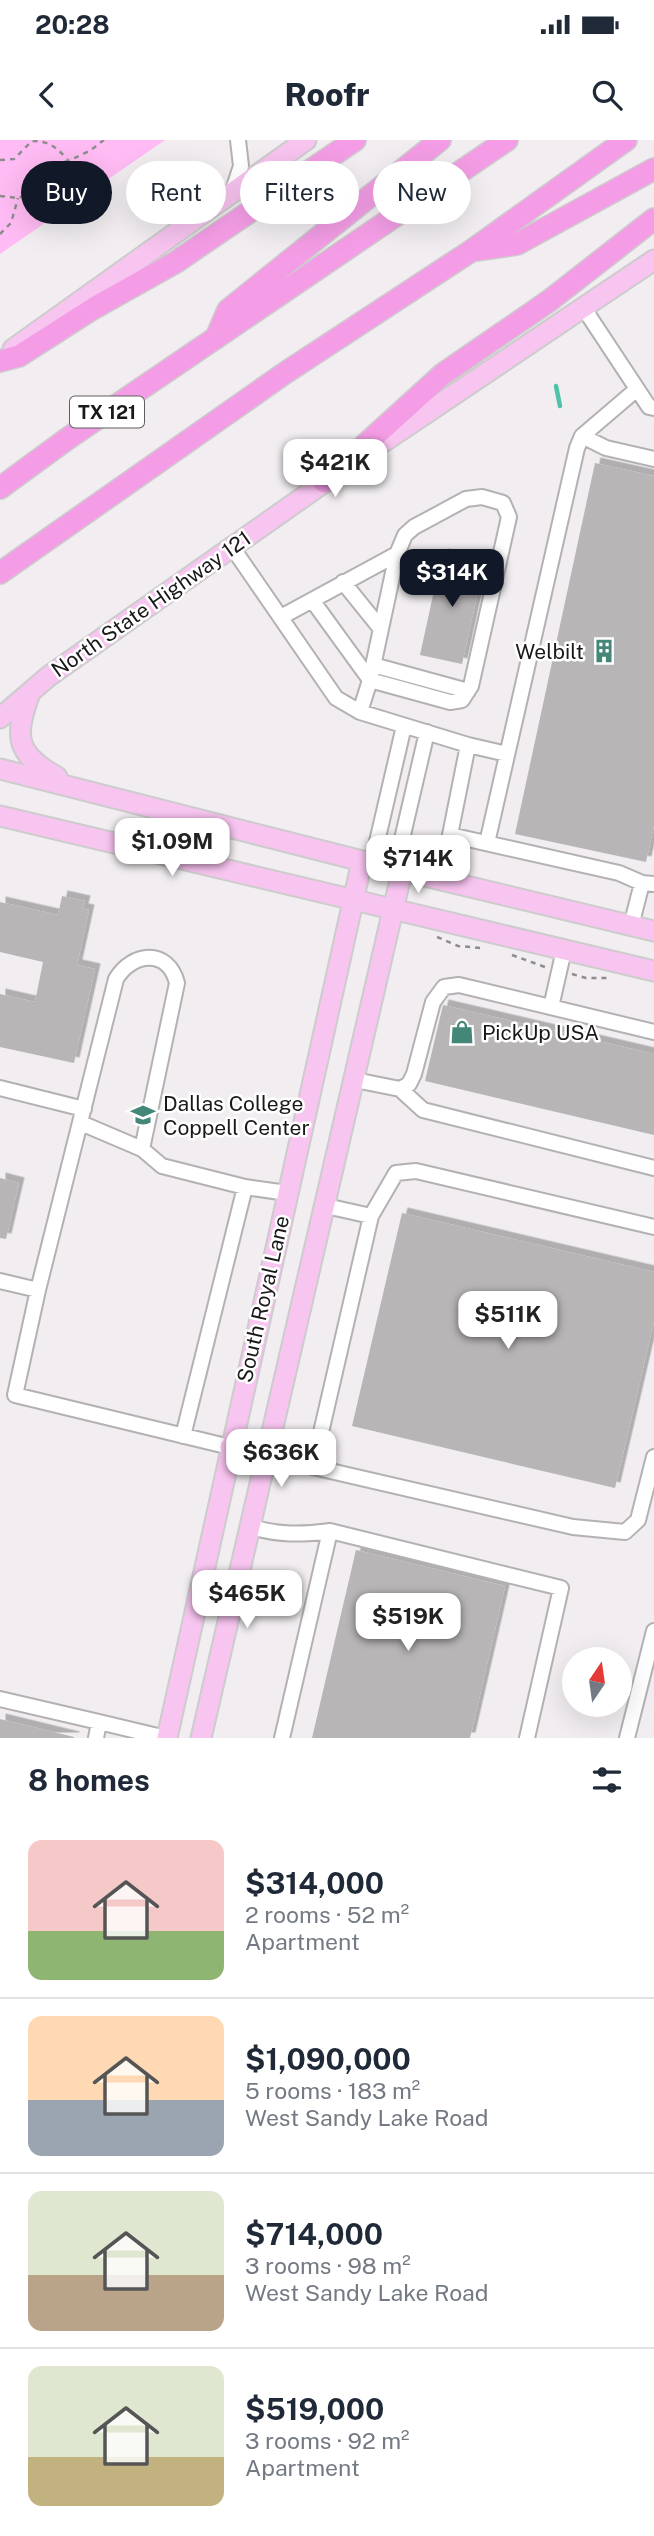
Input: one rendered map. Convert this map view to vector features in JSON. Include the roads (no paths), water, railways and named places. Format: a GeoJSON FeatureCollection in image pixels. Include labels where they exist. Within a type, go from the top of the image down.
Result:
{"type":"FeatureCollection","features":[{"type":"Feature","properties":{"kind":"highway"},"geometry":{"type":"LineString","coordinates":[[216,338],[228,310],[440,140]]}},
{"type":"Feature","properties":{"kind":"highway","name":"TX 121"},"geometry":{"type":"LineString","coordinates":[[0,488],[507,140]]}},
{"type":"Feature","properties":{"kind":"highway"},"geometry":{"type":"LineString","coordinates":[[0,573],[285,373],[471,251],[626,140]]}},
{"type":"Feature","properties":{"kind":"highway"},"geometry":{"type":"LineString","coordinates":[[0,360],[19,356],[94,308],[176,262],[347,146]]}},
{"type":"Feature","properties":{"kind":"highway"},"geometry":{"type":"LineString","coordinates":[[471,251],[517,244],[654,169]]}},
{"type":"Feature","properties":{"kind":"highway"},"geometry":{"type":"LineString","coordinates":[[324,482],[443,373],[549,301],[654,219]]}},
{"type":"Feature","properties":{"kind":"main road"},"geometry":{"type":"LineString","coordinates":[[0,360],[305,140]]}},
{"type":"Feature","properties":{"kind":"main road","name":"North State Highway 121"},"geometry":{"type":"LineString","coordinates":[[1,717],[49,676],[324,482],[654,260]]}},
{"type":"Feature","properties":{"kind":"main road"},"geometry":{"type":"LineString","coordinates":[[31,692],[22,716],[20,739],[25,752],[35,764],[76,789]]}},
{"type":"Feature","properties":{"kind":"main road"},"geometry":{"type":"LineString","coordinates":[[0,769],[399,870],[654,931]]}},
{"type":"Feature","properties":{"kind":"main road"},"geometry":{"type":"LineString","coordinates":[[0,816],[654,971]]}},
{"type":"Feature","properties":{"kind":"main road","name":"South Royal Lane"},"geometry":{"type":"LineString","coordinates":[[166,1738],[353,900],[367,862]]}},
{"type":"Feature","properties":{"kind":"main road","name":"South Royal Lane"},"geometry":{"type":"LineString","coordinates":[[201,1738],[355,1080],[393,910],[399,870]]}},
{"type":"Feature","properties":{"kind":"main road"},"geometry":{"type":"LineString","coordinates":[[230,1447],[268,1456]]}},
{"type":"Feature","properties":{"kind":"street"},"geometry":{"type":"LineString","coordinates":[[232,193],[241,166],[238,140]]}},
{"type":"Feature","properties":{"kind":"street"},"geometry":{"type":"LineString","coordinates":[[583,307],[649,407],[654,408]]}},
{"type":"Feature","properties":{"kind":"street"},"geometry":{"type":"LineString","coordinates":[[487,844],[577,448],[582,436],[637,389]]}},
{"type":"Feature","properties":{"kind":"street"},"geometry":{"type":"LineString","coordinates":[[582,436],[606,448],[654,459]]}},
{"type":"Feature","properties":{"kind":"street"},"geometry":{"type":"LineString","coordinates":[[312,600],[371,672],[450,702],[462,700],[471,686],[509,517],[503,503],[482,497],[466,499],[414,527],[405,535],[397,554],[371,672],[360,712]]}},
{"type":"Feature","properties":{"kind":"street"},"geometry":{"type":"LineString","coordinates":[[232,547],[336,698],[360,712],[507,754]]}},
{"type":"Feature","properties":{"kind":"street"},"geometry":{"type":"LineString","coordinates":[[281,617],[397,554]]}},
{"type":"Feature","properties":{"kind":"street"},"geometry":{"type":"LineString","coordinates":[[344,582],[381,629]]}},
{"type":"Feature","properties":{"kind":"street"},"geometry":{"type":"LineString","coordinates":[[367,862],[404,726]]}},
{"type":"Feature","properties":{"kind":"street"},"geometry":{"type":"LineString","coordinates":[[399,870],[427,732]]}},
{"type":"Feature","properties":{"kind":"street"},"geometry":{"type":"LineString","coordinates":[[468,745],[450,835],[619,873],[648,884],[631,926]]}},
{"type":"Feature","properties":{"kind":"street"},"geometry":{"type":"LineString","coordinates":[[551,1007],[564,950]]}},
{"type":"Feature","properties":{"kind":"street"},"geometry":{"type":"LineString","coordinates":[[142,1149],[177,983],[171,970],[156,959],[147,957],[130,962],[122,968],[116,979],[38,1290],[15,1395],[230,1447]]}},
{"type":"Feature","properties":{"kind":"street"},"geometry":{"type":"LineString","coordinates":[[400,1089],[409,1084],[414,1073],[433,1002],[444,987],[459,985],[654,1032]]}},
{"type":"Feature","properties":{"kind":"street"},"geometry":{"type":"LineString","coordinates":[[355,1080],[400,1089],[423,1110],[654,1168]]}},
{"type":"Feature","properties":{"kind":"street"},"geometry":{"type":"LineString","coordinates":[[0,1088],[82,1116],[142,1149],[162,1166],[244,1187],[287,1193]]}},
{"type":"Feature","properties":{"kind":"street"},"geometry":{"type":"LineString","coordinates":[[313,1467],[371,1216],[396,1173],[404,1171],[429,1174],[654,1227]]}},
{"type":"Feature","properties":{"kind":"street"},"geometry":{"type":"LineString","coordinates":[[183,1436],[244,1187]]}},
{"type":"Feature","properties":{"kind":"street"},"geometry":{"type":"LineString","coordinates":[[326,1206],[371,1216]]}},
{"type":"Feature","properties":{"kind":"street"},"geometry":{"type":"LineString","coordinates":[[0,1281],[38,1290]]}},
{"type":"Feature","properties":{"kind":"street"},"geometry":{"type":"LineString","coordinates":[[268,1456],[573,1527],[625,1532],[639,1520],[654,1457]]}},
{"type":"Feature","properties":{"kind":"street"},"geometry":{"type":"LineString","coordinates":[[251,1527],[275,1534],[299,1536],[330,1531],[561,1588],[527,1738]]}},
{"type":"Feature","properties":{"kind":"street"},"geometry":{"type":"LineString","coordinates":[[282,1738],[330,1531]]}},
{"type":"Feature","properties":{"kind":"street"},"geometry":{"type":"LineString","coordinates":[[627,1738],[654,1631]]}},
{"type":"Feature","properties":{"kind":"street"},"geometry":{"type":"LineString","coordinates":[[0,1699],[166,1738]]}},
{"type":"Feature","properties":{"kind":"street"},"geometry":{"type":"LineString","coordinates":[[96,1738],[99,1722]]}},
{"type":"Feature","properties":{"kind":"waterway"},"geometry":{"type":"LineString","coordinates":[[556,386],[560,406]]}},
{"type":"Feature","properties":{"kind":"place","name":"Welbilt"},"geometry":{"type":"Point","coordinates":[604,651]}},
{"type":"Feature","properties":{"kind":"place","name":"PickUp USA"},"geometry":{"type":"Point","coordinates":[462,1032]}},
{"type":"Feature","properties":{"kind":"place","name":"Dallas College Coppell Center"},"geometry":{"type":"Point","coordinates":[143,1115]}}]}
